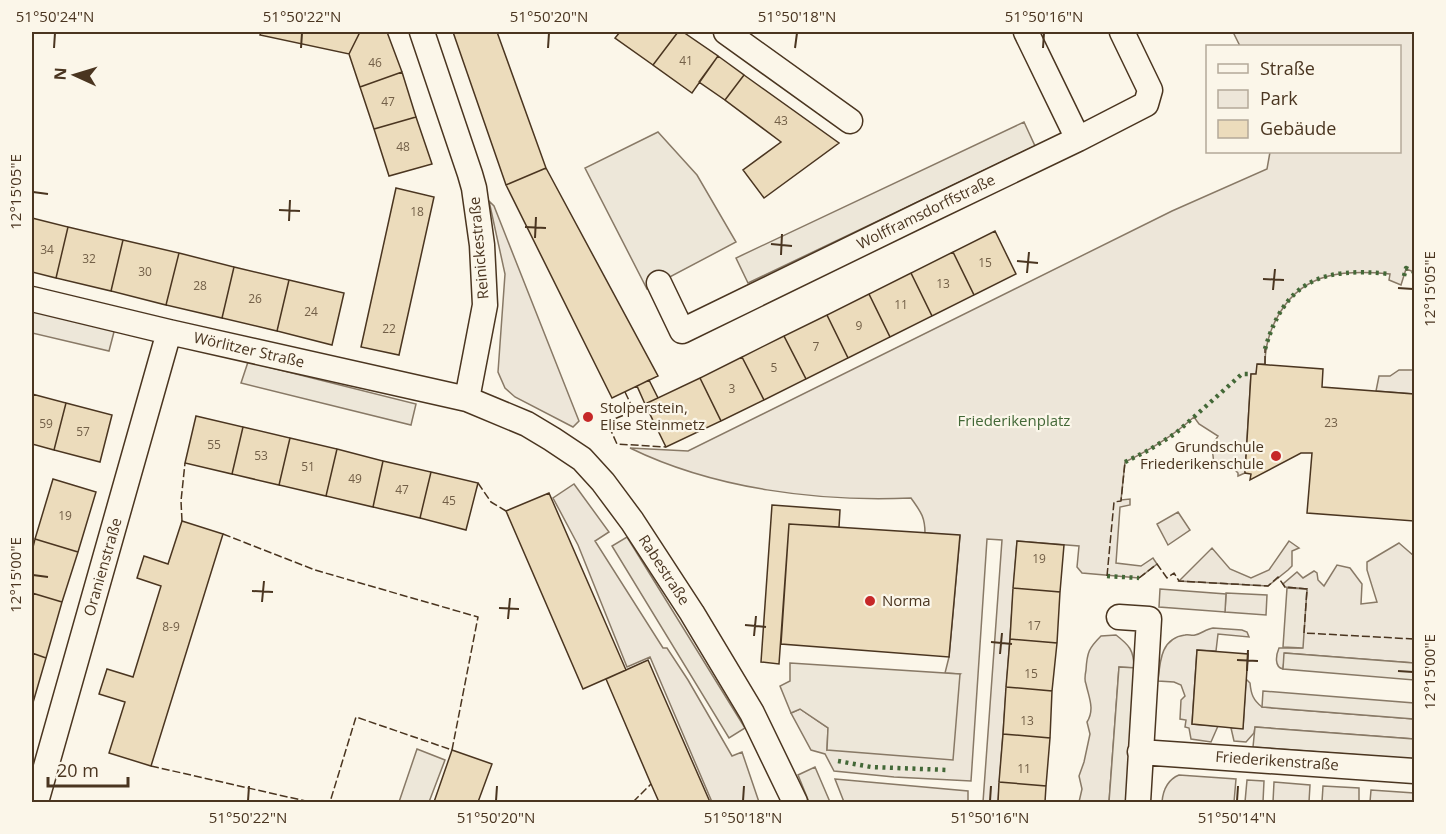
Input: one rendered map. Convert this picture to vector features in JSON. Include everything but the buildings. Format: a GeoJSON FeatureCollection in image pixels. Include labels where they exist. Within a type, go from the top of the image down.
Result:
{"type":"FeatureCollection","features":[{"type":"Feature","properties":{"kind":"street","name":"Reinickestraße"},"geometry":{"type":"LineString","coordinates":[[422,32],[474,188],[482,245],[485,305],[467,399]]}},
{"type":"Feature","properties":{"kind":"street"},"geometry":{"type":"LineString","coordinates":[[726,32],[850,121]]}},
{"type":"Feature","properties":{"kind":"street"},"geometry":{"type":"LineString","coordinates":[[1026,32],[1078,140]]}},
{"type":"Feature","properties":{"kind":"street","name":"Wolfframsdorffstraße"},"geometry":{"type":"LineString","coordinates":[[659,283],[682,331],[1078,140],[1146,104],[1150,90],[1122,32]]}},
{"type":"Feature","properties":{"kind":"street","name":"Wörlitzer Straße"},"geometry":{"type":"LineString","coordinates":[[32,299],[467,399]]}},
{"type":"Feature","properties":{"kind":"street","name":"Oranienstraße"},"geometry":{"type":"LineString","coordinates":[[36,802],[169,332]]}},
{"type":"Feature","properties":{"kind":"street","name":"Rabestraße"},"geometry":{"type":"LineString","coordinates":[[467,399],[527,424],[552,439],[582,459],[603,482],[632,521],[752,713],[795,802]]}},
{"type":"Feature","properties":{"kind":"street"},"geometry":{"type":"LineString","coordinates":[[1119,617],[1149,619],[1138,802]]}},
{"type":"Feature","properties":{"kind":"street","name":"Friederikenstraße"},"geometry":{"type":"LineString","coordinates":[[1140,752],[1414,771]]}},
{"type":"Feature","properties":{"kind":"green space","name":"Friederikenplatz"},"geometry":{"type":"Polygon","coordinates":[[[1233,32],[1414,32],[1414,272],[1406,269],[1401,285],[1389,280],[1390,274],[1343,273],[1315,281],[1291,298],[1271,330],[1265,364],[1258,364],[1256,374],[1251,374],[1245,473],[1238,476],[1231,466],[1214,465],[1212,446],[1218,436],[1199,424],[1194,417],[1161,442],[1125,462],[1121,500],[1130,499],[1130,505],[1120,507],[1116,563],[1141,566],[1153,558],[1157,564],[1139,578],[1082,573],[1077,567],[1079,546],[1017,541],[998,802],[983,802],[1002,540],[987,539],[971,781],[834,771],[825,754],[811,750],[791,713],[800,709],[828,728],[827,750],[960,674],[945,673],[949,657],[960,536],[925,533],[923,518],[911,498],[840,498],[767,490],[696,474],[630,448],[688,451],[1172,211],[1267,169],[1270,153],[1401,153],[1401,45],[1240,45],[1233,32]]]}},
{"type":"Feature","properties":{"kind":"green space"},"geometry":{"type":"Polygon","coordinates":[[[489,201],[494,206],[579,421],[573,427],[515,397],[505,388],[498,372],[505,274],[489,201]]]}},
{"type":"Feature","properties":{"kind":"green space"},"geometry":{"type":"Polygon","coordinates":[[[1399,370],[1414,370],[1414,394],[1376,391],[1379,376],[1390,376],[1399,370]]]}},
{"type":"Feature","properties":{"kind":"green space"},"geometry":{"type":"Polygon","coordinates":[[[574,484],[609,532],[595,541],[663,648],[667,648],[688,680],[732,756],[742,752],[759,802],[712,802],[650,657],[627,667],[578,545],[553,498],[574,484]]]}},
{"type":"Feature","properties":{"kind":"green space"},"geometry":{"type":"Polygon","coordinates":[[[1178,512],[1190,530],[1168,545],[1157,524],[1178,512]]]}},
{"type":"Feature","properties":{"kind":"green space"},"geometry":{"type":"Polygon","coordinates":[[[1289,541],[1299,548],[1292,551],[1292,566],[1268,586],[1179,581],[1212,548],[1230,569],[1251,578],[1269,570],[1289,541]]]}},
{"type":"Feature","properties":{"kind":"green space"},"geometry":{"type":"Polygon","coordinates":[[[1399,543],[1414,556],[1414,663],[1285,653],[1283,669],[1280,668],[1277,660],[1279,648],[1302,648],[1307,589],[1285,587],[1283,584],[1297,572],[1303,578],[1314,571],[1324,586],[1337,565],[1350,568],[1362,584],[1361,604],[1377,602],[1367,570],[1367,562],[1399,543]]]}},
{"type":"Feature","properties":{"kind":"green space"},"geometry":{"type":"Polygon","coordinates":[[[1226,593],[1267,595],[1266,615],[1225,612],[1226,593]]]}},
{"type":"Feature","properties":{"kind":"green space"},"geometry":{"type":"Polygon","coordinates":[[[1213,628],[1242,630],[1247,632],[1249,637],[1218,634],[1216,651],[1197,650],[1192,724],[1218,726],[1211,742],[1191,739],[1189,728],[1185,727],[1186,720],[1180,719],[1181,700],[1185,696],[1181,685],[1158,681],[1163,652],[1171,641],[1177,637],[1197,634],[1213,628]]]}},
{"type":"Feature","properties":{"kind":"green space"},"geometry":{"type":"Polygon","coordinates":[[[1116,635],[1130,648],[1134,668],[1119,667],[1109,802],[1079,802],[1082,789],[1079,776],[1090,734],[1087,722],[1091,713],[1091,703],[1085,679],[1088,654],[1101,636],[1116,635]]]}},
{"type":"Feature","properties":{"kind":"green space"},"geometry":{"type":"Polygon","coordinates":[[[1246,679],[1250,683],[1252,694],[1262,707],[1414,719],[1414,739],[1255,727],[1254,733],[1246,742],[1234,741],[1231,728],[1243,728],[1246,679]]]}},
{"type":"Feature","properties":{"kind":"green space"},"geometry":{"type":"Polygon","coordinates":[[[1179,775],[1236,779],[1234,802],[1162,802],[1166,786],[1179,775]]]}},
{"type":"Feature","properties":{"kind":"green space"},"geometry":{"type":"Polygon","coordinates":[[[835,779],[968,791],[968,802],[844,802],[835,779]]]}},
{"type":"Feature","properties":{"kind":"green space"},"geometry":{"type":"Polygon","coordinates":[[[1247,780],[1264,781],[1263,802],[1245,802],[1247,780]]]}},
{"type":"Feature","properties":{"kind":"green space"},"geometry":{"type":"Polygon","coordinates":[[[1274,782],[1310,785],[1309,802],[1273,802],[1274,782]]]}},
{"type":"Feature","properties":{"kind":"green space"},"geometry":{"type":"Polygon","coordinates":[[[1323,786],[1359,788],[1359,802],[1322,802],[1323,786]]]}},
{"type":"Feature","properties":{"kind":"green space"},"geometry":{"type":"Polygon","coordinates":[[[1371,790],[1414,793],[1414,802],[1370,802],[1371,790]]]}},
{"type":"Feature","properties":{"kind":"shaded area"},"geometry":{"type":"Polygon","coordinates":[[[1024,122],[1035,146],[748,283],[736,258],[1024,122]]]}},
{"type":"Feature","properties":{"kind":"shaded area"},"geometry":{"type":"Polygon","coordinates":[[[658,132],[697,175],[736,242],[647,289],[585,168],[658,132]]]}},
{"type":"Feature","properties":{"kind":"shaded area"},"geometry":{"type":"Polygon","coordinates":[[[32,308],[115,328],[109,351],[32,333],[32,308]]]}},
{"type":"Feature","properties":{"kind":"shaded area"},"geometry":{"type":"Polygon","coordinates":[[[248,362],[416,404],[411,425],[241,383],[248,362]]]}},
{"type":"Feature","properties":{"kind":"shaded area"},"geometry":{"type":"Polygon","coordinates":[[[627,537],[745,728],[729,738],[612,546],[627,537]]]}},
{"type":"Feature","properties":{"kind":"shaded area"},"geometry":{"type":"Polygon","coordinates":[[[1287,588],[1307,589],[1303,648],[1283,647],[1287,588]]]}},
{"type":"Feature","properties":{"kind":"shaded area"},"geometry":{"type":"Polygon","coordinates":[[[1160,589],[1226,594],[1225,612],[1159,607],[1160,589]]]}},
{"type":"Feature","properties":{"kind":"shaded area"},"geometry":{"type":"Polygon","coordinates":[[[1284,653],[1414,663],[1414,680],[1283,669],[1284,653]]]}},
{"type":"Feature","properties":{"kind":"shaded area"},"geometry":{"type":"Polygon","coordinates":[[[790,663],[960,674],[953,760],[827,750],[828,728],[800,709],[791,713],[780,686],[790,681],[790,663]]]}},
{"type":"Feature","properties":{"kind":"shaded area"},"geometry":{"type":"Polygon","coordinates":[[[1119,667],[1138,668],[1128,802],[1109,802],[1119,667]]]}},
{"type":"Feature","properties":{"kind":"shaded area"},"geometry":{"type":"Polygon","coordinates":[[[1263,691],[1414,703],[1414,719],[1262,707],[1263,691]]]}},
{"type":"Feature","properties":{"kind":"shaded area"},"geometry":{"type":"Polygon","coordinates":[[[1255,727],[1414,739],[1414,759],[1253,747],[1255,727]]]}},
{"type":"Feature","properties":{"kind":"shaded area"},"geometry":{"type":"Polygon","coordinates":[[[417,749],[445,760],[429,802],[399,802],[417,749]]]}},
{"type":"Feature","properties":{"kind":"shaded area"},"geometry":{"type":"Polygon","coordinates":[[[815,767],[830,802],[809,802],[798,775],[815,767]]]}},
{"type":"Feature","properties":{"kind":"hedge"},"geometry":{"type":"LineString","coordinates":[[1404,276],[1406,268],[1414,272]]}},
{"type":"Feature","properties":{"kind":"hedge"},"geometry":{"type":"LineString","coordinates":[[1265,349],[1283,307],[1295,293],[1310,283],[1326,276],[1345,273],[1390,274]]}},
{"type":"Feature","properties":{"kind":"hedge"},"geometry":{"type":"LineString","coordinates":[[1125,462],[1176,433],[1242,374],[1251,374]]}},
{"type":"Feature","properties":{"kind":"hedge"},"geometry":{"type":"LineString","coordinates":[[1107,576],[1139,578]]}},
{"type":"Feature","properties":{"kind":"hedge"},"geometry":{"type":"LineString","coordinates":[[838,761],[871,767],[948,770]]}},
{"type":"Feature","properties":{"kind":"fence"},"geometry":{"type":"LineString","coordinates":[[1265,349],[1265,364]]}},
{"type":"Feature","properties":{"kind":"fence"},"geometry":{"type":"LineString","coordinates":[[625,392],[634,411],[607,422],[617,444],[666,447]]}},
{"type":"Feature","properties":{"kind":"fence"},"geometry":{"type":"LineString","coordinates":[[1107,576],[1114,502],[1121,501],[1125,462]]}},
{"type":"Feature","properties":{"kind":"fence"},"geometry":{"type":"LineString","coordinates":[[182,521],[181,501],[185,463]]}},
{"type":"Feature","properties":{"kind":"fence"},"geometry":{"type":"LineString","coordinates":[[478,483],[491,502],[506,511]]}},
{"type":"Feature","properties":{"kind":"fence"},"geometry":{"type":"LineString","coordinates":[[223,534],[315,570],[478,617],[452,750],[356,717],[330,802]]}},
{"type":"Feature","properties":{"kind":"fence"},"geometry":{"type":"LineString","coordinates":[[1139,578],[1157,564],[1167,578],[1174,573],[1179,581],[1268,586],[1278,577],[1285,587],[1307,589],[1304,633],[1414,639]]}},
{"type":"Feature","properties":{"kind":"fence"},"geometry":{"type":"LineString","coordinates":[[151,766],[310,802]]}},
{"type":"Feature","properties":{"kind":"fence"},"geometry":{"type":"LineString","coordinates":[[633,802],[651,784]]}},
{"type":"Feature","properties":{"kind":"place","name":"Stolperstein, Elise Steinmetz"},"geometry":{"type":"Point","coordinates":[588,417]}},
{"type":"Feature","properties":{"kind":"place","name":"Grundschule Friederikenschule"},"geometry":{"type":"Point","coordinates":[1276,456]}},
{"type":"Feature","properties":{"kind":"place","name":"Norma"},"geometry":{"type":"Point","coordinates":[870,601]}}]}
